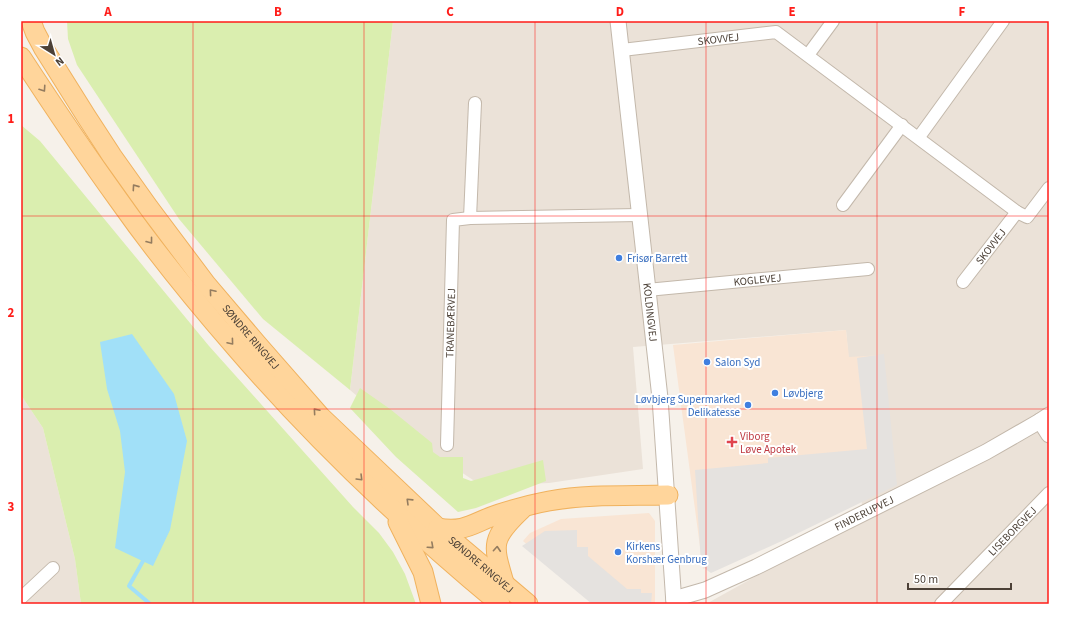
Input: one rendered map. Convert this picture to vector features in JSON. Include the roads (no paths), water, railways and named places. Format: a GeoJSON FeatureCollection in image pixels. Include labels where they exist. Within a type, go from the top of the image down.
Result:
{"type":"FeatureCollection","features":[{"type":"Feature","properties":{"kind":"main road","name":"SØNDRE RINGVEJ"},"geometry":{"type":"LineString","coordinates":[[30,21],[44,48],[91,123],[149,208],[206,284],[320,416],[438,528],[528,604]]}},
{"type":"Feature","properties":{"kind":"main road","name":"SØNDRE RINGVEJ"},"geometry":{"type":"LineString","coordinates":[[21,57],[121,204],[236,349],[280,397],[392,510],[444,557],[500,604]]}},
{"type":"Feature","properties":{"kind":"main road"},"geometry":{"type":"LineString","coordinates":[[438,528],[456,530],[466,528],[497,515],[550,501],[588,496],[668,495]]}},
{"type":"Feature","properties":{"kind":"main road"},"geometry":{"type":"LineString","coordinates":[[505,586],[496,556],[497,540],[505,525],[525,507]]}},
{"type":"Feature","properties":{"kind":"main road"},"geometry":{"type":"LineString","coordinates":[[392,510],[423,572],[431,604]]}},
{"type":"Feature","properties":{"kind":"street","name":"KOLDINGVEJ"},"geometry":{"type":"LineString","coordinates":[[618,21],[660,398],[668,495],[674,602]]}},
{"type":"Feature","properties":{"kind":"street"},"geometry":{"type":"LineString","coordinates":[[808,55],[833,21]]}},
{"type":"Feature","properties":{"kind":"street"},"geometry":{"type":"LineString","coordinates":[[919,137],[1003,21]]}},
{"type":"Feature","properties":{"kind":"street","name":"SKOVVEJ"},"geometry":{"type":"LineString","coordinates":[[622,50],[776,32],[919,137],[1017,212],[964,282]]}},
{"type":"Feature","properties":{"kind":"street"},"geometry":{"type":"LineString","coordinates":[[470,218],[475,104]]}},
{"type":"Feature","properties":{"kind":"street"},"geometry":{"type":"LineString","coordinates":[[843,205],[902,125]]}},
{"type":"Feature","properties":{"kind":"street"},"geometry":{"type":"LineString","coordinates":[[1017,212],[1027,217],[1049,188]]}},
{"type":"Feature","properties":{"kind":"street","name":"TRANEBÆRVEJ"},"geometry":{"type":"LineString","coordinates":[[447,445],[453,220],[470,218],[639,215]]}},
{"type":"Feature","properties":{"kind":"street","name":"KOGLEVEJ"},"geometry":{"type":"LineString","coordinates":[[647,290],[868,269]]}},
{"type":"Feature","properties":{"kind":"street"},"geometry":{"type":"LineString","coordinates":[[1044,418],[1049,435]]}},
{"type":"Feature","properties":{"kind":"street","name":"FINDERUPVEJ"},"geometry":{"type":"LineString","coordinates":[[674,602],[756,567],[986,452],[1044,418]]}},
{"type":"Feature","properties":{"kind":"street","name":"LISEBORGVEJ"},"geometry":{"type":"LineString","coordinates":[[941,604],[1049,493]]}},
{"type":"Feature","properties":{"kind":"street"},"geometry":{"type":"LineString","coordinates":[[21,598],[52,568]]}},
{"type":"Feature","properties":{"kind":"water"},"geometry":{"type":"Polygon","coordinates":[[[132,334],[174,394],[187,441],[170,530],[153,566],[115,548],[125,472],[120,431],[107,389],[100,342],[132,334]]]}},
{"type":"Feature","properties":{"kind":"waterway"},"geometry":{"type":"LineString","coordinates":[[143,561],[129,586],[149,603],[148,604]]}},
{"type":"Feature","properties":{"kind":"place","name":"Frisør Barrett"},"geometry":{"type":"Point","coordinates":[619,258]}},
{"type":"Feature","properties":{"kind":"place","name":"Salon Syd"},"geometry":{"type":"Point","coordinates":[707,362]}},
{"type":"Feature","properties":{"kind":"place","name":"Løvbjerg"},"geometry":{"type":"Point","coordinates":[775,393]}},
{"type":"Feature","properties":{"kind":"place","name":"Løvbjerg Supermarked Delikatesse"},"geometry":{"type":"Point","coordinates":[748,405]}},
{"type":"Feature","properties":{"kind":"place","name":"Viborg Løve Apotek"},"geometry":{"type":"Point","coordinates":[732,442]}},
{"type":"Feature","properties":{"kind":"place","name":"Kirkens Korshær Genbrug"},"geometry":{"type":"Point","coordinates":[618,552]}}]}
